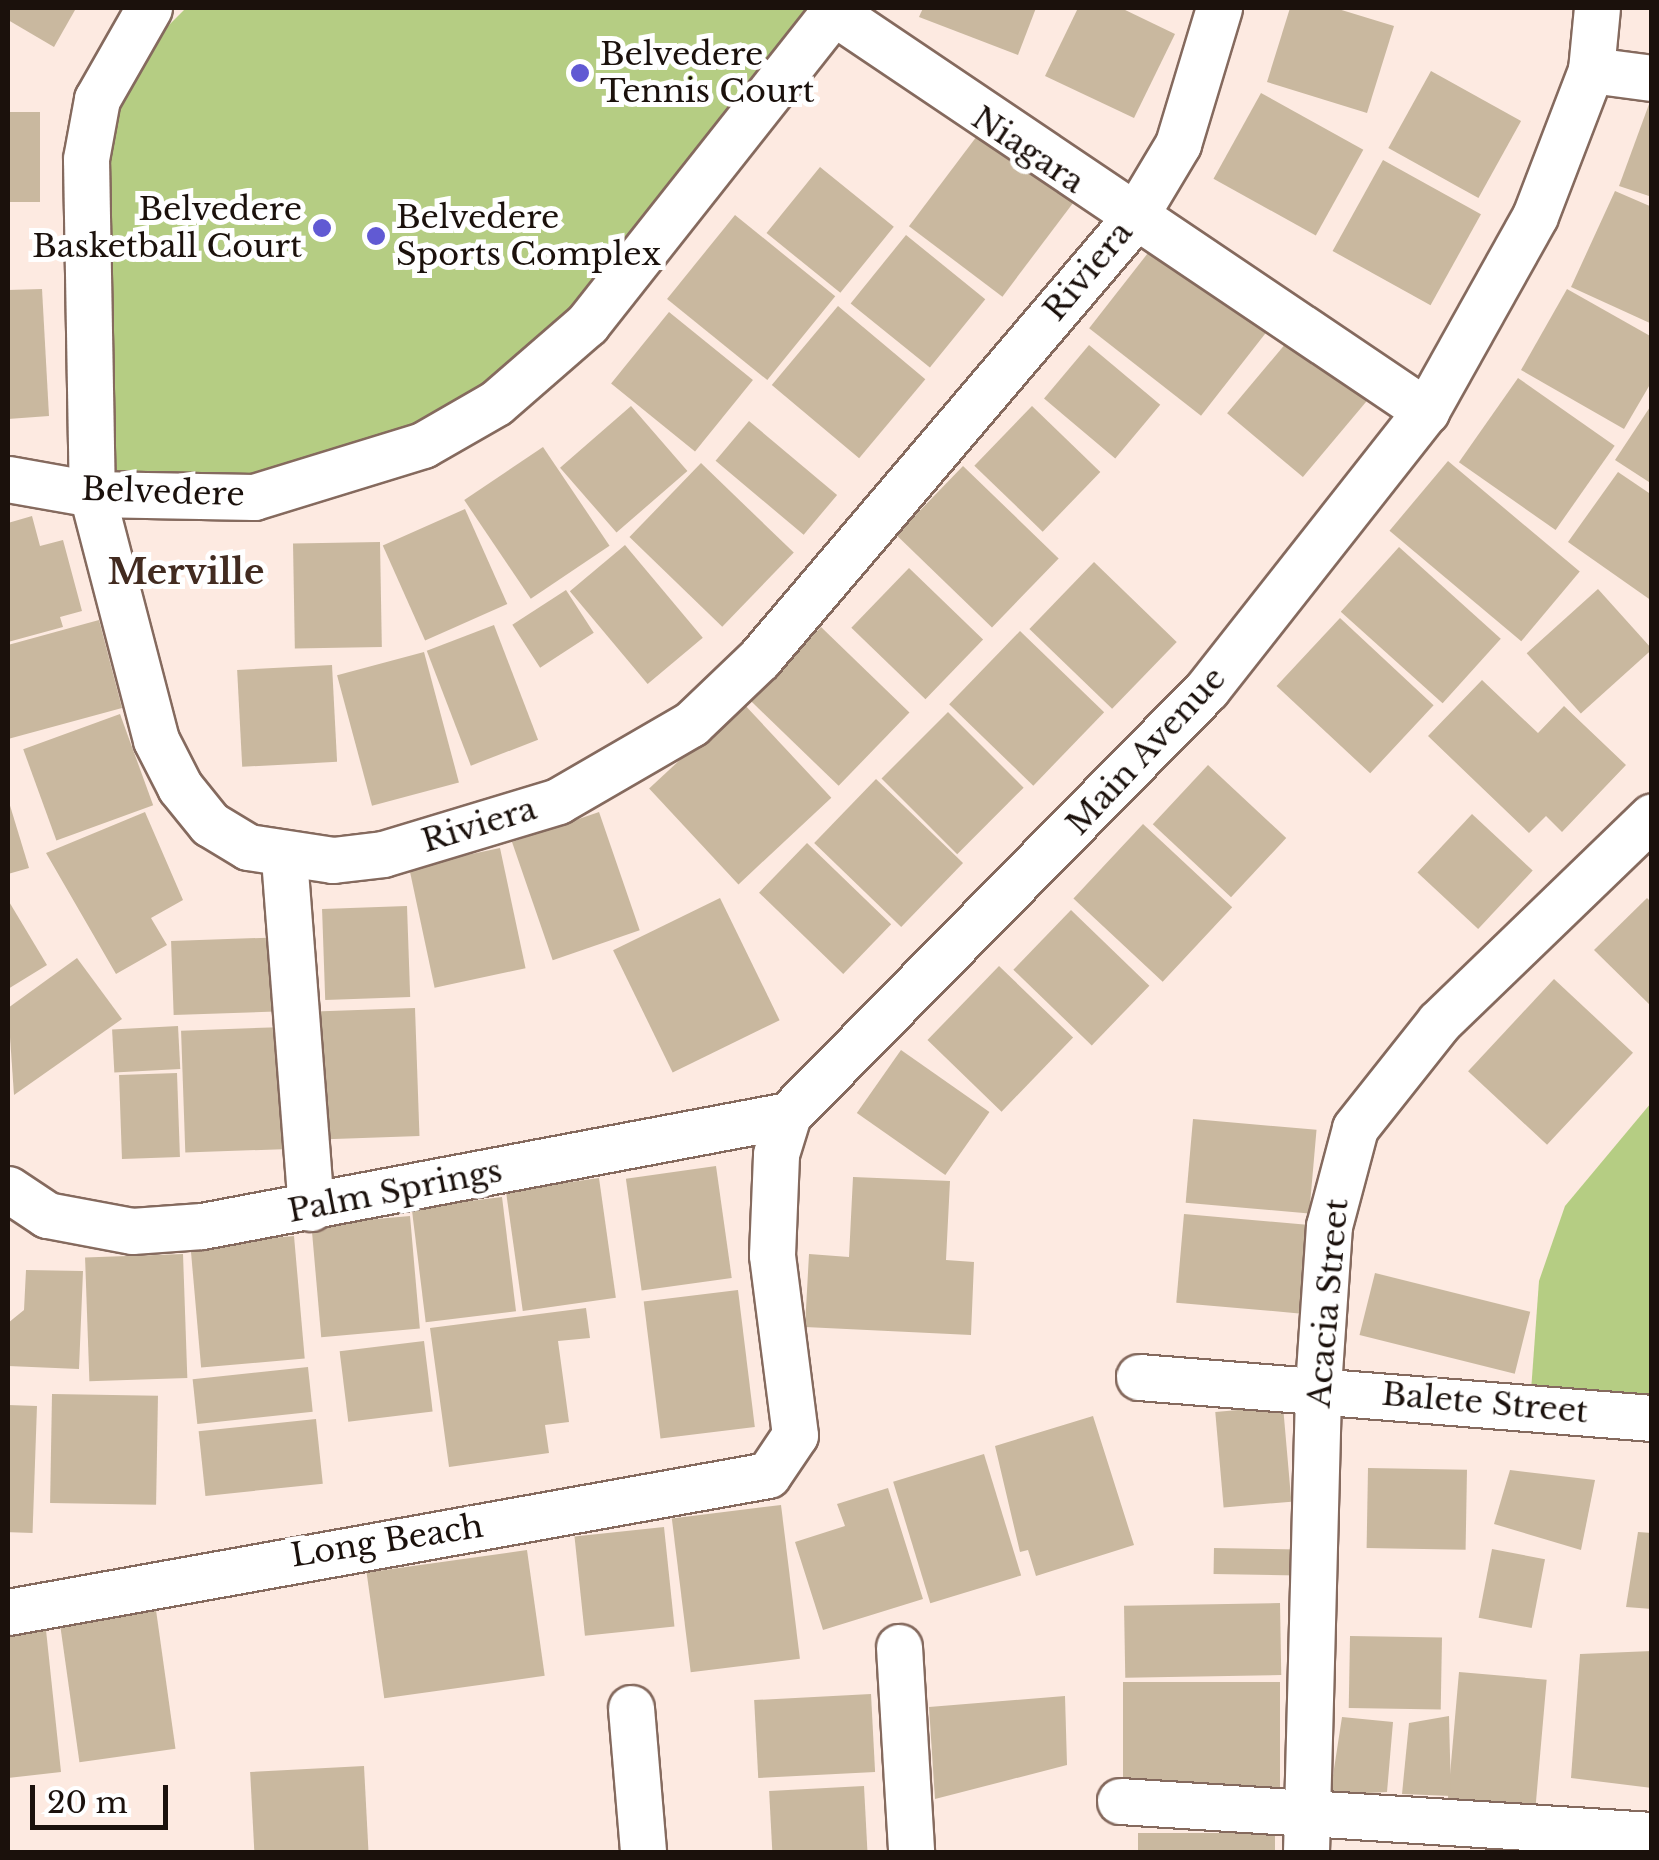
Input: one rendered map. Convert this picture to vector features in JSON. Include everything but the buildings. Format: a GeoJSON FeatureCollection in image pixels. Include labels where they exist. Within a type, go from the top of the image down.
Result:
{"type":"FeatureCollection","features":[{"type":"Feature","properties":{"kind":"street","name":"Riviera"},"geometry":{"type":"LineString","coordinates":[[149,8],[97,99],[86,159],[92,494],[156,740],[180,787],[210,824],[284,858],[384,854],[558,800],[691,724],[758,658],[1132,221],[1178,144],[1219,8]]}},
{"type":"Feature","properties":{"kind":"street","name":"Main Avenue"},"geometry":{"type":"LineString","coordinates":[[788,1115],[1207,689],[1426,411],[1535,216],[1591,70],[1597,8]]}},
{"type":"Feature","properties":{"kind":"street","name":"Belvedere"},"geometry":{"type":"LineString","coordinates":[[8,479],[92,494],[287,489],[406,452],[496,402],[587,324],[836,10]]}},
{"type":"Feature","properties":{"kind":"street","name":"Niagara"},"geometry":{"type":"LineString","coordinates":[[836,10],[1132,221],[1426,411]]}},
{"type":"Feature","properties":{"kind":"street"},"geometry":{"type":"LineString","coordinates":[[1591,70],[1652,78]]}},
{"type":"Feature","properties":{"kind":"street","name":"Acacia Street"},"geometry":{"type":"LineString","coordinates":[[1307,1835],[1318,1387],[1330,1226],[1355,1128],[1439,1022],[1652,816]]}},
{"type":"Feature","properties":{"kind":"street"},"geometry":{"type":"LineString","coordinates":[[284,858],[310,1208]]}},
{"type":"Feature","properties":{"kind":"street","name":"Palm Springs"},"geometry":{"type":"LineString","coordinates":[[8,1188],[47,1216],[132,1232],[310,1208],[788,1115]]}},
{"type":"Feature","properties":{"kind":"street","name":"Long Beach"},"geometry":{"type":"LineString","coordinates":[[8,1612],[768,1475],[795,1435],[772,1255],[774,1170],[788,1115]]}},
{"type":"Feature","properties":{"kind":"street","name":"Balete Street"},"geometry":{"type":"LineString","coordinates":[[1139,1376],[1318,1387],[1652,1418]]}},
{"type":"Feature","properties":{"kind":"street"},"geometry":{"type":"LineString","coordinates":[[898,1647],[911,1852]]}},
{"type":"Feature","properties":{"kind":"street"},"geometry":{"type":"LineString","coordinates":[[630,1708],[643,1852]]}},
{"type":"Feature","properties":{"kind":"street"},"geometry":{"type":"LineString","coordinates":[[1120,1800],[1307,1835],[1652,1835]]}},
{"type":"Feature","properties":{"kind":"green space","name":"Belvedere Sports Complex"},"geometry":{"type":"Polygon","coordinates":[[[186,8],[817,8],[614,280],[468,408],[328,472],[113,478],[102,192],[109,123],[150,44],[186,8]]]}},
{"type":"Feature","properties":{"kind":"green space"},"geometry":{"type":"Polygon","coordinates":[[[1651,1103],[1651,1405],[1531,1391],[1539,1281],[1565,1206],[1651,1103]]]}},
{"type":"Feature","properties":{"kind":"place","name":"Belvedere Tennis Court"},"geometry":{"type":"Point","coordinates":[580,73]}},
{"type":"Feature","properties":{"kind":"place","name":"Belvedere Basketball Court"},"geometry":{"type":"Point","coordinates":[322,228]}},
{"type":"Feature","properties":{"kind":"place","name":"Belvedere Sports Complex"},"geometry":{"type":"Point","coordinates":[376,236]}},
{"type":"Feature","properties":{"kind":"district","name":"Merville"},"geometry":{"type":"Point","coordinates":[186,572]}}]}
